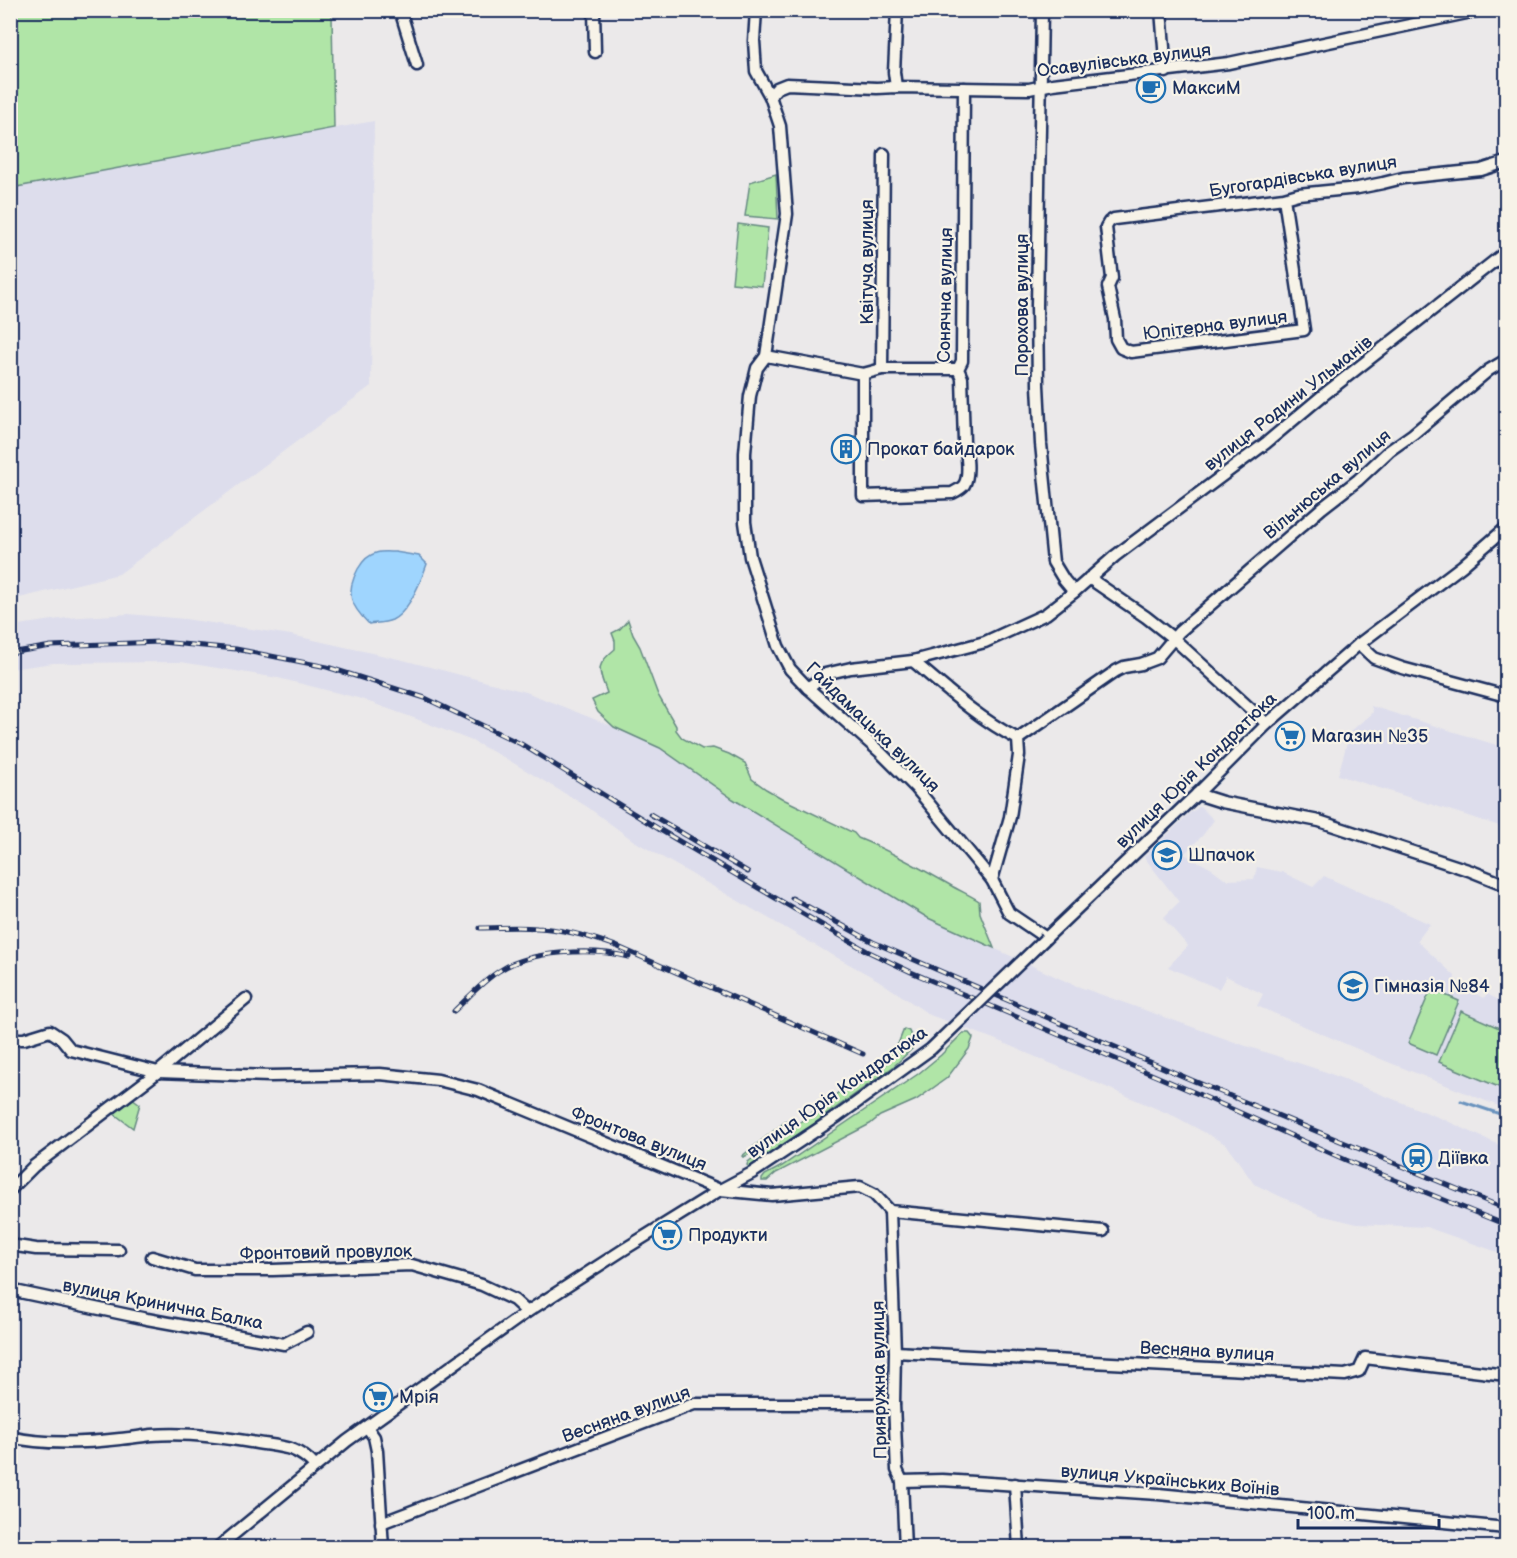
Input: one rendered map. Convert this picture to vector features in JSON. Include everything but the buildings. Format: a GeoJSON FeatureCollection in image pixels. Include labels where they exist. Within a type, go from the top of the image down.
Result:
{"type":"FeatureCollection","features":[{"type":"Feature","properties":{"kind":"street"},"geometry":{"type":"LineString","coordinates":[[400,10],[417,65]]}},
{"type":"Feature","properties":{"kind":"street"},"geometry":{"type":"LineString","coordinates":[[594,10],[595,52]]}},
{"type":"Feature","properties":{"kind":"street","name":"Гайдамацька вулиця"},"geometry":{"type":"LineString","coordinates":[[756,10],[754,41],[756,70],[770,96],[780,126],[787,214],[766,356],[757,368],[750,396],[745,453],[745,522],[750,557],[778,646],[790,669],[916,788],[992,880],[1010,913],[1046,938]]}},
{"type":"Feature","properties":{"kind":"street"},"geometry":{"type":"LineString","coordinates":[[896,87],[894,72],[897,10]]}},
{"type":"Feature","properties":{"kind":"street","name":"Порохова вулиця"},"geometry":{"type":"LineString","coordinates":[[1042,10],[1037,306],[1041,444],[1053,562],[1074,592]]}},
{"type":"Feature","properties":{"kind":"street"},"geometry":{"type":"LineString","coordinates":[[1161,10],[1166,72]]}},
{"type":"Feature","properties":{"kind":"street","name":"Осавулівська вулиця"},"geometry":{"type":"LineString","coordinates":[[770,96],[777,88],[787,84],[877,88],[1029,89],[1053,84],[1229,63],[1480,10]]}},
{"type":"Feature","properties":{"kind":"street","name":"Сонячна вулиця"},"geometry":{"type":"LineString","coordinates":[[863,374],[863,496],[952,493],[962,488],[966,480],[967,451],[964,442],[962,378],[958,369],[962,361],[964,88]]}},
{"type":"Feature","properties":{"kind":"street","name":"Квітуча вулиця"},"geometry":{"type":"LineString","coordinates":[[882,369],[884,154]]}},
{"type":"Feature","properties":{"kind":"street","name":"Бугогардівська вулиця"},"geometry":{"type":"LineString","coordinates":[[1106,227],[1114,219],[1358,188],[1403,178],[1481,170],[1506,162]]}},
{"type":"Feature","properties":{"kind":"street","name":"Юпітерна вулиця"},"geometry":{"type":"LineString","coordinates":[[1106,227],[1112,278],[1107,287],[1115,318],[1116,339],[1122,348],[1131,352],[1304,330],[1284,198]]}},
{"type":"Feature","properties":{"kind":"street","name":"вулиця Родини Ульманів"},"geometry":{"type":"LineString","coordinates":[[808,688],[825,674],[851,668],[913,660],[985,642],[1046,614],[1115,556],[1266,443],[1322,396],[1506,252]]}},
{"type":"Feature","properties":{"kind":"street"},"geometry":{"type":"LineString","coordinates":[[766,356],[863,374],[882,369],[958,369]]}},
{"type":"Feature","properties":{"kind":"street","name":"Вільнюська вулиця"},"geometry":{"type":"LineString","coordinates":[[1017,739],[1116,671],[1157,658],[1179,632],[1322,508],[1489,370],[1506,360]]}},
{"type":"Feature","properties":{"kind":"street","name":"вулиця Юрія Кондратюка"},"geometry":{"type":"LineString","coordinates":[[217,1548],[346,1441],[527,1312],[720,1190],[752,1173],[838,1116],[931,1049],[1197,794],[1266,724],[1359,644],[1462,566],[1506,528]]}},
{"type":"Feature","properties":{"kind":"street"},"geometry":{"type":"LineString","coordinates":[[1089,578],[1174,639],[1266,724]]}},
{"type":"Feature","properties":{"kind":"street"},"geometry":{"type":"LineString","coordinates":[[1359,644],[1374,658],[1402,668],[1506,696]]}},
{"type":"Feature","properties":{"kind":"street"},"geometry":{"type":"LineString","coordinates":[[913,660],[974,710],[1017,739],[1020,755],[1010,817],[992,880]]}},
{"type":"Feature","properties":{"kind":"street"},"geometry":{"type":"LineString","coordinates":[[1197,794],[1222,802],[1318,821],[1460,867],[1506,885]]}},
{"type":"Feature","properties":{"kind":"street"},"geometry":{"type":"LineString","coordinates":[[10,1190],[34,1166],[158,1072],[246,999]]}},
{"type":"Feature","properties":{"kind":"street","name":"Фронтова вулиця"},"geometry":{"type":"LineString","coordinates":[[10,1039],[24,1039],[50,1031],[62,1039],[70,1050],[158,1072],[270,1076],[380,1074],[438,1080],[478,1090],[720,1190],[772,1195],[860,1187],[874,1194],[890,1211]]}},
{"type":"Feature","properties":{"kind":"street"},"geometry":{"type":"LineString","coordinates":[[890,1211],[1103,1230]]}},
{"type":"Feature","properties":{"kind":"street","name":"Прияружна вулиця"},"geometry":{"type":"LineString","coordinates":[[890,1211],[895,1352],[894,1404],[897,1470],[902,1482],[905,1548]]}},
{"type":"Feature","properties":{"kind":"street"},"geometry":{"type":"LineString","coordinates":[[10,1245],[36,1249],[119,1250]]}},
{"type":"Feature","properties":{"kind":"street","name":"Фронтовий провулок"},"geometry":{"type":"LineString","coordinates":[[152,1257],[195,1270],[412,1265],[482,1285],[514,1300],[527,1312]]}},
{"type":"Feature","properties":{"kind":"street","name":"вулиця Кринична Балка"},"geometry":{"type":"LineString","coordinates":[[10,1290],[147,1319],[284,1344],[307,1332]]}},
{"type":"Feature","properties":{"kind":"street","name":"Весняна вулиця"},"geometry":{"type":"LineString","coordinates":[[895,1352],[1345,1375],[1359,1371],[1365,1358],[1506,1375]]}},
{"type":"Feature","properties":{"kind":"street","name":"Весняна вулиця"},"geometry":{"type":"LineString","coordinates":[[381,1523],[694,1404],[894,1404]]}},
{"type":"Feature","properties":{"kind":"street"},"geometry":{"type":"LineString","coordinates":[[368,1427],[374,1437],[377,1451],[383,1548]]}},
{"type":"Feature","properties":{"kind":"street"},"geometry":{"type":"LineString","coordinates":[[10,1437],[70,1443],[182,1434],[226,1438],[294,1449],[306,1456],[315,1466]]}},
{"type":"Feature","properties":{"kind":"street","name":"вулиця Українських Воїнів"},"geometry":{"type":"LineString","coordinates":[[902,1482],[942,1480],[1158,1494],[1506,1528]]}},
{"type":"Feature","properties":{"kind":"street"},"geometry":{"type":"LineString","coordinates":[[1016,1484],[1019,1548]]}},
{"type":"Feature","properties":{"kind":"shaded area"},"geometry":{"type":"Polygon","coordinates":[[[374,121],[371,386],[119,574],[11,600],[11,188],[374,121]]]}},
{"type":"Feature","properties":{"kind":"shaded area"},"geometry":{"type":"Polygon","coordinates":[[[128,614],[185,619],[291,635],[403,660],[526,692],[660,748],[733,799],[928,918],[1074,985],[1326,1072],[1445,1120],[1506,1148],[1506,1255],[1426,1227],[1357,1224],[1320,1215],[1254,1184],[1227,1145],[1211,1136],[1176,1117],[994,1039],[930,1015],[878,980],[634,841],[586,806],[505,758],[472,741],[414,718],[358,698],[278,678],[181,662],[53,663],[11,669],[11,626],[67,618],[128,614]]]}},
{"type":"Feature","properties":{"kind":"shaded area"},"geometry":{"type":"Polygon","coordinates":[[[1371,706],[1506,748],[1506,828],[1338,775],[1350,732],[1373,712],[1371,706]]]}},
{"type":"Feature","properties":{"kind":"shaded area","name":"Гімназія №84"},"geometry":{"type":"Polygon","coordinates":[[[1200,806],[1214,820],[1184,854],[1227,880],[1254,879],[1257,867],[1282,872],[1313,887],[1324,876],[1430,924],[1417,941],[1455,976],[1454,982],[1484,998],[1487,994],[1506,1004],[1506,1109],[1257,1006],[1263,994],[1226,976],[1219,989],[1168,967],[1188,946],[1163,918],[1179,902],[1144,857],[1200,806]]]}},
{"type":"Feature","properties":{"kind":"green space"},"geometry":{"type":"Polygon","coordinates":[[[11,11],[328,11],[332,16],[334,128],[11,188],[11,11]]]}},
{"type":"Feature","properties":{"kind":"green space"},"geometry":{"type":"Polygon","coordinates":[[[776,174],[778,219],[745,216],[750,182],[776,174]]]}},
{"type":"Feature","properties":{"kind":"green space"},"geometry":{"type":"Polygon","coordinates":[[[738,224],[768,228],[762,286],[732,283],[738,224]]]}},
{"type":"Feature","properties":{"kind":"green space"},"geometry":{"type":"Polygon","coordinates":[[[628,620],[658,695],[682,738],[702,749],[713,748],[729,754],[745,763],[752,779],[766,789],[854,833],[858,838],[882,848],[979,901],[980,913],[994,948],[928,918],[733,799],[660,748],[614,727],[598,712],[592,700],[607,693],[600,673],[601,664],[615,649],[612,633],[620,629],[628,620]]]}},
{"type":"Feature","properties":{"kind":"green space"},"geometry":{"type":"Polygon","coordinates":[[[1431,989],[1459,1001],[1436,1055],[1408,1043],[1431,989]]]}},
{"type":"Feature","properties":{"kind":"green space"},"geometry":{"type":"Polygon","coordinates":[[[1461,1011],[1506,1031],[1506,1090],[1439,1062],[1461,1011]]]}},
{"type":"Feature","properties":{"kind":"green space"},"geometry":{"type":"Polygon","coordinates":[[[904,1029],[909,1031],[912,1049],[893,1067],[808,1128],[749,1167],[747,1165],[882,1059],[898,1044],[904,1029]]]}},
{"type":"Feature","properties":{"kind":"green space"},"geometry":{"type":"Polygon","coordinates":[[[963,1033],[969,1033],[973,1038],[969,1049],[947,1078],[916,1100],[880,1116],[870,1124],[776,1173],[767,1181],[762,1181],[765,1175],[782,1166],[918,1074],[963,1033]]]}},
{"type":"Feature","properties":{"kind":"green space"},"geometry":{"type":"Polygon","coordinates":[[[132,1098],[140,1104],[133,1128],[113,1113],[132,1098]]]}},
{"type":"Feature","properties":{"kind":"green space"},"geometry":{"type":"Polygon","coordinates":[[[790,1118],[748,1155],[742,1156],[790,1118]]]}},
{"type":"Feature","properties":{"kind":"water"},"geometry":{"type":"Polygon","coordinates":[[[395,552],[419,556],[427,564],[414,595],[404,610],[392,620],[369,624],[354,605],[351,592],[354,577],[361,564],[370,555],[395,552]]]}},
{"type":"Feature","properties":{"kind":"waterway"},"geometry":{"type":"LineString","coordinates":[[1461,1101],[1506,1116]]}},
{"type":"Feature","properties":{"kind":"railway"},"geometry":{"type":"LineString","coordinates":[[10,653],[51,646],[160,642],[236,649],[327,667],[425,698],[521,744],[662,831],[867,951],[1346,1160],[1506,1225]]}},
{"type":"Feature","properties":{"kind":"railway"},"geometry":{"type":"LineString","coordinates":[[650,814],[748,872]]}},
{"type":"Feature","properties":{"kind":"railway"},"geometry":{"type":"LineString","coordinates":[[792,898],[873,942],[1194,1081],[1506,1209]]}},
{"type":"Feature","properties":{"kind":"railway"},"geometry":{"type":"LineString","coordinates":[[480,928],[547,929],[568,932],[616,946],[863,1054]]}},
{"type":"Feature","properties":{"kind":"railway"},"geometry":{"type":"LineString","coordinates":[[454,1011],[493,975],[512,964],[527,959],[580,952],[598,952],[629,957]]}},
{"type":"Feature","properties":{"kind":"place","name":"МаксиМ"},"geometry":{"type":"Point","coordinates":[1151,88]}},
{"type":"Feature","properties":{"kind":"place","name":"Прокат байдарок"},"geometry":{"type":"Point","coordinates":[846,449]}},
{"type":"Feature","properties":{"kind":"place","name":"Магазин №35"},"geometry":{"type":"Point","coordinates":[1290,736]}},
{"type":"Feature","properties":{"kind":"place","name":"Шпачок"},"geometry":{"type":"Point","coordinates":[1167,855]}},
{"type":"Feature","properties":{"kind":"place","name":"Гімназія №84"},"geometry":{"type":"Point","coordinates":[1353,986]}},
{"type":"Feature","properties":{"kind":"place","name":"Діївка"},"geometry":{"type":"Point","coordinates":[1417,1158]}},
{"type":"Feature","properties":{"kind":"place","name":"Продукти"},"geometry":{"type":"Point","coordinates":[667,1235]}},
{"type":"Feature","properties":{"kind":"place","name":"Мрія"},"geometry":{"type":"Point","coordinates":[378,1397]}}]}
